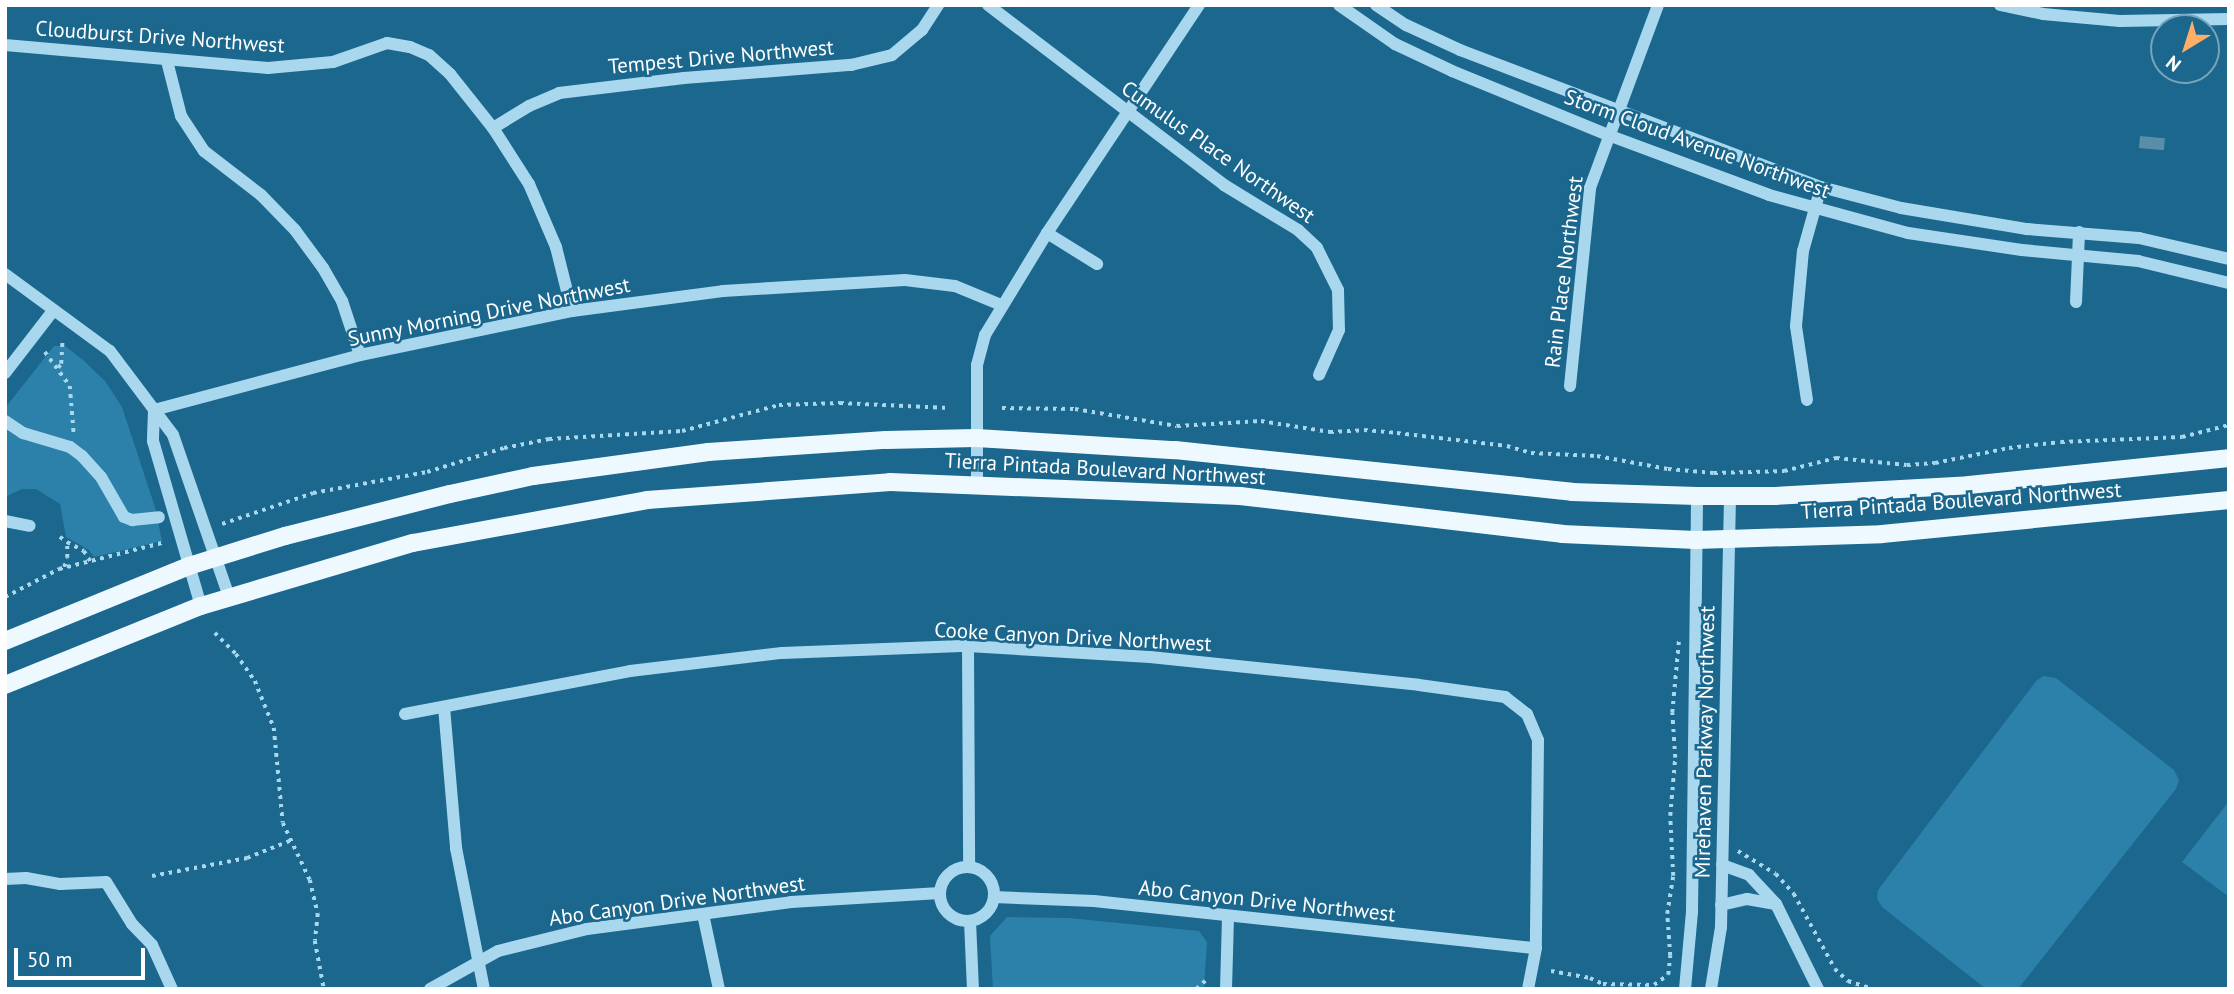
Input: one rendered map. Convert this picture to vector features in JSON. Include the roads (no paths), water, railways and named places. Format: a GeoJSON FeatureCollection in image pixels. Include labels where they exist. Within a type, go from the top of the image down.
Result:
{"type":"FeatureCollection","features":[{"type":"Feature","properties":{"kind":"main road","name":"Tierra Pintada Boulevard Northwest"},"geometry":{"type":"LineString","coordinates":[[5,640],[216,557],[312,528],[450,494],[622,462],[807,444],[976,438],[1175,450],[1572,492],[1697,496],[1956,486],[2229,458]]}},
{"type":"Feature","properties":{"kind":"main road","name":"Tierra Pintada Boulevard Northwest"},"geometry":{"type":"LineString","coordinates":[[5,685],[201,606],[413,543],[648,500],[890,482],[977,485],[1240,496],[1562,534],[1696,540],[1882,534],[2229,500]]}},
{"type":"Feature","properties":{"kind":"street","name":"Tempest Drive Northwest"},"geometry":{"type":"LineString","coordinates":[[493,128],[528,106],[559,93],[684,78],[851,65],[892,55],[922,30],[938,5]]}},
{"type":"Feature","properties":{"kind":"street","name":"Cumulus Place Northwest"},"geometry":{"type":"LineString","coordinates":[[988,5],[1224,185],[1298,230],[1317,248],[1338,290],[1339,330],[1319,375]]}},
{"type":"Feature","properties":{"kind":"street"},"geometry":{"type":"LineString","coordinates":[[977,485],[977,365],[985,335],[1047,233],[1199,5]]}},
{"type":"Feature","properties":{"kind":"street","name":"Storm Cloud Avenue Northwest"},"geometry":{"type":"LineString","coordinates":[[1339,5],[1395,44],[1429,60],[1608,135],[1814,208],[1908,233],[2022,250],[2138,261],[2229,284]]}},
{"type":"Feature","properties":{"kind":"street","name":"Storm Cloud Avenue Northwest"},"geometry":{"type":"LineString","coordinates":[[1376,5],[1406,25],[1460,50],[1821,187],[1901,208],[2027,229],[2139,238],[2229,259]]}},
{"type":"Feature","properties":{"kind":"street","name":"Rain Place Northwest"},"geometry":{"type":"LineString","coordinates":[[1570,386],[1590,188],[1658,5]]}},
{"type":"Feature","properties":{"kind":"street"},"geometry":{"type":"LineString","coordinates":[[2000,5],[2043,14],[2120,22],[2229,19]]}},
{"type":"Feature","properties":{"kind":"street","name":"Cloudburst Drive Northwest"},"geometry":{"type":"LineString","coordinates":[[5,46],[268,68],[334,62],[387,43],[410,47],[429,55],[450,74],[493,128],[529,184],[556,247],[572,310]]}},
{"type":"Feature","properties":{"kind":"street"},"geometry":{"type":"LineString","coordinates":[[167,61],[181,116],[204,151],[261,195],[295,230],[323,268],[342,301],[360,355]]}},
{"type":"Feature","properties":{"kind":"street"},"geometry":{"type":"LineString","coordinates":[[1807,400],[1796,326],[1803,251],[1821,187]]}},
{"type":"Feature","properties":{"kind":"street"},"geometry":{"type":"LineString","coordinates":[[2076,302],[2079,232]]}},
{"type":"Feature","properties":{"kind":"street"},"geometry":{"type":"LineString","coordinates":[[1047,233],[1097,264]]}},
{"type":"Feature","properties":{"kind":"street"},"geometry":{"type":"LineString","coordinates":[[5,274],[110,351],[173,435],[229,597]]}},
{"type":"Feature","properties":{"kind":"street","name":"Sunny Morning Drive Northwest"},"geometry":{"type":"LineString","coordinates":[[154,410],[360,355],[572,310],[723,291],[905,280],[955,286],[1001,306]]}},
{"type":"Feature","properties":{"kind":"street"},"geometry":{"type":"LineString","coordinates":[[5,373],[53,311]]}},
{"type":"Feature","properties":{"kind":"street"},"geometry":{"type":"LineString","coordinates":[[154,410],[153,441],[201,606]]}},
{"type":"Feature","properties":{"kind":"street"},"geometry":{"type":"LineString","coordinates":[[5,421],[23,433],[70,447],[93,466],[124,517],[132,520],[159,517]]}},
{"type":"Feature","properties":{"kind":"street","name":"Mirehaven Parkway Northwest"},"geometry":{"type":"LineString","coordinates":[[1685,989],[1692,912],[1697,496]]}},
{"type":"Feature","properties":{"kind":"street","name":"Mirehaven Parkway Northwest"},"geometry":{"type":"LineString","coordinates":[[1711,989],[1723,864],[1730,496]]}},
{"type":"Feature","properties":{"kind":"street"},"geometry":{"type":"LineString","coordinates":[[5,522],[30,526]]}},
{"type":"Feature","properties":{"kind":"street"},"geometry":{"type":"LineString","coordinates":[[968,646],[969,867]]}},
{"type":"Feature","properties":{"kind":"street","name":"Cooke Canyon Drive Northwest"},"geometry":{"type":"LineString","coordinates":[[405,714],[630,671],[782,653],[968,646],[1150,657],[1419,685],[1505,697],[1527,714],[1538,740],[1536,948]]}},
{"type":"Feature","properties":{"kind":"street"},"geometry":{"type":"LineString","coordinates":[[444,707],[456,848],[484,989]]}},
{"type":"Feature","properties":{"kind":"street"},"geometry":{"type":"LineString","coordinates":[[1723,864],[1749,875],[1776,904],[1818,989]]}},
{"type":"Feature","properties":{"kind":"street"},"geometry":{"type":"LineString","coordinates":[[969,867],[985,873],[991,880],[994,897],[986,913],[970,921],[952,916],[946,910],[940,893],[946,877],[953,871],[969,867]]}},
{"type":"Feature","properties":{"kind":"street"},"geometry":{"type":"LineString","coordinates":[[5,879],[26,878],[60,884],[106,882],[132,923],[152,945],[172,989]]}},
{"type":"Feature","properties":{"kind":"street","name":"Abo Canyon Drive Northwest"},"geometry":{"type":"LineString","coordinates":[[430,989],[498,951],[587,929],[790,902],[940,893]]}},
{"type":"Feature","properties":{"kind":"street","name":"Abo Canyon Drive Northwest"},"geometry":{"type":"LineString","coordinates":[[994,897],[1094,901],[1536,948]]}},
{"type":"Feature","properties":{"kind":"street"},"geometry":{"type":"LineString","coordinates":[[1721,905],[1747,899],[1776,904]]}},
{"type":"Feature","properties":{"kind":"street"},"geometry":{"type":"LineString","coordinates":[[703,914],[719,989]]}},
{"type":"Feature","properties":{"kind":"street"},"geometry":{"type":"LineString","coordinates":[[1226,989],[1228,916]]}},
{"type":"Feature","properties":{"kind":"street"},"geometry":{"type":"LineString","coordinates":[[970,921],[973,989]]}},
{"type":"Feature","properties":{"kind":"street"},"geometry":{"type":"LineString","coordinates":[[1528,989],[1536,948]]}}]}
